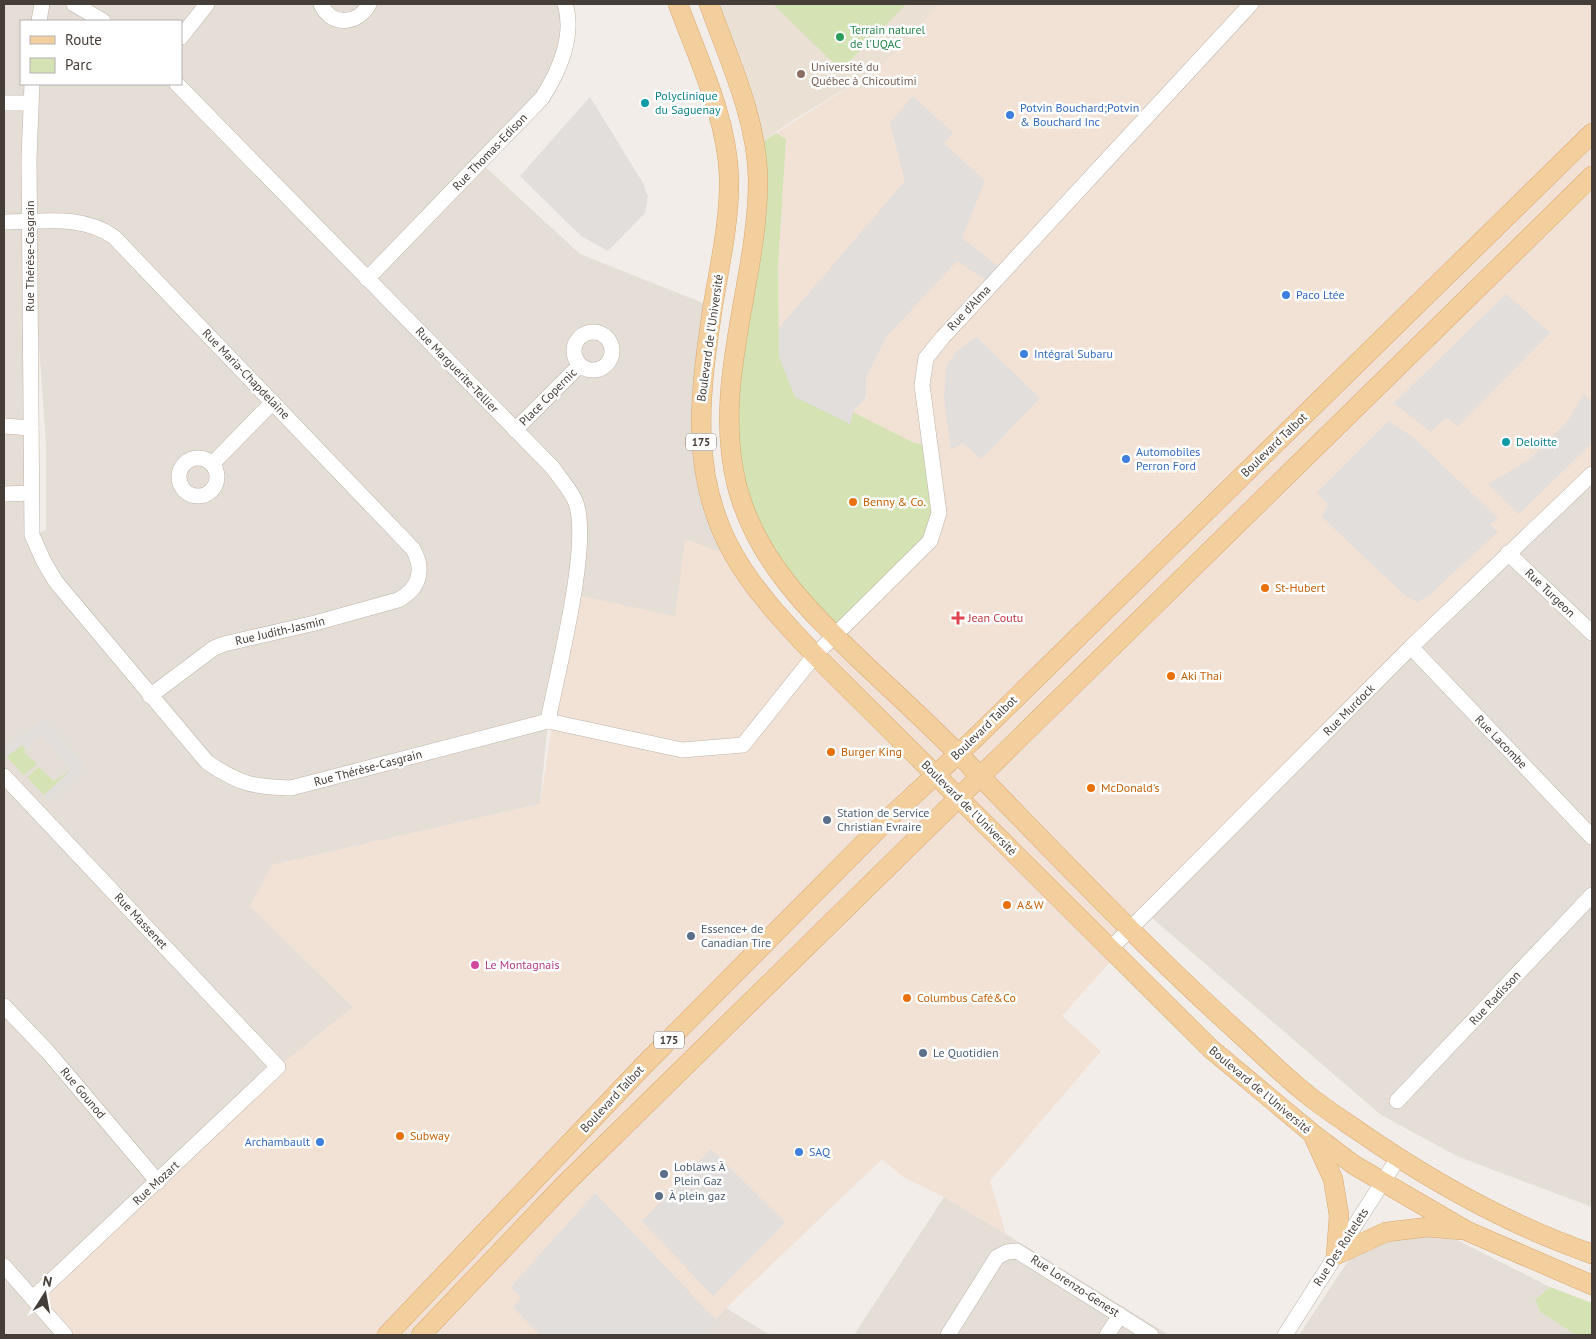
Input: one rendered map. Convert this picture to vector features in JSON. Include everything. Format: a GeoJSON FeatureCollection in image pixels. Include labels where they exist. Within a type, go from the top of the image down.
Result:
{"type":"FeatureCollection","features":[{"type":"Feature","properties":{"kind":"main road","name":"Boulevard de l'Université"},"geometry":{"type":"LineString","coordinates":[[678,4],[721,126],[729,176],[726,228],[701,389],[700,420],[704,474],[722,530],[735,557],[782,621],[1108,950],[1211,1049],[1313,1134],[1383,1183],[1467,1231],[1592,1285]]}},
{"type":"Feature","properties":{"kind":"main road","name":"175"},"geometry":{"type":"LineString","coordinates":[[421,1335],[564,1185],[979,775],[835,637],[780,575],[757,539],[745,512],[732,461],[729,436],[731,383],[754,232],[758,175],[748,114],[709,4]]}},
{"type":"Feature","properties":{"kind":"main road","name":"Boulevard Talbot"},"geometry":{"type":"LineString","coordinates":[[387,1335],[645,1064],[890,817],[958,754],[1592,133]]}},
{"type":"Feature","properties":{"kind":"main road"},"geometry":{"type":"LineString","coordinates":[[1592,176],[979,775],[1129,930],[1310,1097],[1398,1158],[1496,1213],[1567,1246],[1592,1254]]}},
{"type":"Feature","properties":{"kind":"main road"},"geometry":{"type":"LineString","coordinates":[[1313,1134],[1334,1178],[1339,1215],[1336,1255],[1386,1232],[1428,1227],[1467,1231]]}},
{"type":"Feature","properties":{"kind":"street"},"geometry":{"type":"LineString","coordinates":[[40,20],[42,4]]}},
{"type":"Feature","properties":{"kind":"street"},"geometry":{"type":"LineString","coordinates":[[74,4],[101,20]]}},
{"type":"Feature","properties":{"kind":"street"},"geometry":{"type":"LineString","coordinates":[[182,36],[207,4]]}},
{"type":"Feature","properties":{"kind":"street"},"geometry":{"type":"LineString","coordinates":[[321,4],[329,15],[344,21],[359,16],[369,4]]}},
{"type":"Feature","properties":{"kind":"street","name":"Rue Thomas-Edison"},"geometry":{"type":"LineString","coordinates":[[367,279],[542,98],[556,76],[566,43],[569,15],[565,4]]}},
{"type":"Feature","properties":{"kind":"street","name":"Rue d'Alma"},"geometry":{"type":"LineString","coordinates":[[815,655],[930,541],[939,513],[922,385],[926,358],[942,337],[1251,4]]}},
{"type":"Feature","properties":{"kind":"street","name":"Rue Thérèse-Casgrain"},"geometry":{"type":"LineString","coordinates":[[32,85],[30,103],[30,222],[32,535],[44,562],[56,582],[207,762],[239,782],[291,788],[548,721],[682,750],[743,745],[815,655]]}},
{"type":"Feature","properties":{"kind":"street","name":"Rue Marguerite-Tellier"},"geometry":{"type":"LineString","coordinates":[[179,85],[553,468],[576,503],[581,534],[548,721]]}},
{"type":"Feature","properties":{"kind":"street"},"geometry":{"type":"LineString","coordinates":[[4,103],[30,103]]}},
{"type":"Feature","properties":{"kind":"street","name":"Rue Maria-Chapdelaine"},"geometry":{"type":"LineString","coordinates":[[4,222],[84,222],[102,228],[114,237],[413,549],[419,559],[416,583]]}},
{"type":"Feature","properties":{"kind":"street","name":"Place Copernic"},"geometry":{"type":"LineString","coordinates":[[515,430],[580,364]]}},
{"type":"Feature","properties":{"kind":"street"},"geometry":{"type":"LineString","coordinates":[[212,464],[273,402]]}},
{"type":"Feature","properties":{"kind":"street"},"geometry":{"type":"LineString","coordinates":[[4,426],[31,428]]}},
{"type":"Feature","properties":{"kind":"street","name":"Rue Murdock"},"geometry":{"type":"LineString","coordinates":[[1108,950],[1411,647],[1592,474]]}},
{"type":"Feature","properties":{"kind":"street"},"geometry":{"type":"LineString","coordinates":[[4,494],[31,493]]}},
{"type":"Feature","properties":{"kind":"street","name":"Rue Turgeon"},"geometry":{"type":"LineString","coordinates":[[1508,553],[1592,633]]}},
{"type":"Feature","properties":{"kind":"street","name":"Rue Judith-Jasmin"},"geometry":{"type":"LineString","coordinates":[[150,696],[208,653],[224,644],[315,623],[398,600],[410,594],[416,583]]}},
{"type":"Feature","properties":{"kind":"street","name":"Rue Lacombe"},"geometry":{"type":"LineString","coordinates":[[1411,647],[1592,837]]}},
{"type":"Feature","properties":{"kind":"street","name":"Rue Massenet"},"geometry":{"type":"LineString","coordinates":[[4,776],[278,1067]]}},
{"type":"Feature","properties":{"kind":"street","name":"Rue Radisson"},"geometry":{"type":"LineString","coordinates":[[1397,1101],[1592,895]]}},
{"type":"Feature","properties":{"kind":"street","name":"Rue Gounod"},"geometry":{"type":"LineString","coordinates":[[4,1006],[48,1052],[158,1182]]}},
{"type":"Feature","properties":{"kind":"street","name":"Rue Mozart"},"geometry":{"type":"LineString","coordinates":[[33,1298],[278,1067]]}},
{"type":"Feature","properties":{"kind":"street","name":"Rue Des Roitelets"},"geometry":{"type":"LineString","coordinates":[[1284,1335],[1398,1158]]}},
{"type":"Feature","properties":{"kind":"street","name":"Rue Lorenzo-Genest"},"geometry":{"type":"LineString","coordinates":[[948,1335],[997,1257],[1007,1252],[1017,1251],[1151,1335]]}},
{"type":"Feature","properties":{"kind":"street"},"geometry":{"type":"LineString","coordinates":[[4,1266],[65,1335]]}},
{"type":"Feature","properties":{"kind":"street"},"geometry":{"type":"LineString","coordinates":[[1107,1335],[1120,1315]]}},
{"type":"Feature","properties":{"kind":"shaded area"},"geometry":{"type":"Polygon","coordinates":[[[4,4],[565,4],[556,76],[480,162],[580,254],[713,307],[700,420],[735,557],[675,616],[548,721],[540,804],[272,865],[251,907],[353,1007],[278,1067],[65,1335],[4,1335],[4,4]],[[31,233],[33,535],[46,530],[46,443],[31,233]]]}},
{"type":"Feature","properties":{"kind":"shaded area","name":"Université du Québec à Chicoutimi"},"geometry":{"type":"Polygon","coordinates":[[[709,4],[939,4],[881,67],[790,122],[755,147],[709,4]]]}},
{"type":"Feature","properties":{"kind":"shaded area"},"geometry":{"type":"Polygon","coordinates":[[[937,4],[1592,4],[1592,474],[1134,935],[1062,1016],[1101,1051],[990,1181],[1006,1234],[944,1197],[903,1177],[882,1159],[726,1308],[701,1335],[65,1335],[33,1298],[278,1067],[353,1007],[250,906],[272,865],[540,804],[572,594],[675,616],[685,539],[735,557],[815,655],[930,446],[915,443],[853,412],[779,357],[778,267],[786,139],[776,133],[881,67],[937,4]]]}},
{"type":"Feature","properties":{"kind":"shaded area"},"geometry":{"type":"Polygon","coordinates":[[[913,96],[953,133],[944,143],[985,181],[962,238],[1004,271],[992,284],[957,261],[887,336],[866,378],[866,397],[853,412],[850,424],[795,397],[779,357],[779,328],[905,181],[890,123],[913,96]]]}},
{"type":"Feature","properties":{"kind":"shaded area"},"geometry":{"type":"Polygon","coordinates":[[[590,97],[643,183],[648,197],[645,213],[608,251],[581,236],[520,176],[590,97]]]}},
{"type":"Feature","properties":{"kind":"shaded area"},"geometry":{"type":"Polygon","coordinates":[[[1506,294],[1550,333],[1458,426],[1446,417],[1431,432],[1394,403],[1506,294]]]}},
{"type":"Feature","properties":{"kind":"shaded area"},"geometry":{"type":"Polygon","coordinates":[[[976,337],[1040,398],[981,459],[963,443],[951,450],[944,399],[946,368],[956,352],[976,337]]]}},
{"type":"Feature","properties":{"kind":"shaded area"},"geometry":{"type":"Polygon","coordinates":[[[1584,394],[1592,403],[1592,443],[1519,514],[1488,484],[1529,460],[1567,422],[1584,394]]]}},
{"type":"Feature","properties":{"kind":"shaded area"},"geometry":{"type":"Polygon","coordinates":[[[1389,421],[1415,439],[1498,518],[1490,525],[1498,532],[1428,596],[1417,602],[1406,596],[1322,517],[1328,504],[1317,493],[1389,421]]]}},
{"type":"Feature","properties":{"kind":"shaded area"},"geometry":{"type":"Polygon","coordinates":[[[1592,474],[1592,1207],[1459,1157],[1381,1115],[1152,918],[1232,828],[1592,474]]]}},
{"type":"Feature","properties":{"kind":"shaded area"},"geometry":{"type":"Polygon","coordinates":[[[44,719],[86,766],[49,801],[44,795],[71,770],[41,736],[26,749],[22,744],[7,756],[4,753],[4,748],[44,719]]]}},
{"type":"Feature","properties":{"kind":"shaded area"},"geometry":{"type":"Polygon","coordinates":[[[711,1149],[785,1222],[713,1296],[642,1221],[711,1149]]]}},
{"type":"Feature","properties":{"kind":"shaded area"},"geometry":{"type":"Polygon","coordinates":[[[595,1193],[716,1320],[701,1335],[540,1335],[513,1307],[521,1298],[511,1287],[595,1193]]]}},
{"type":"Feature","properties":{"kind":"shaded area"},"geometry":{"type":"Polygon","coordinates":[[[944,1197],[1006,1234],[1169,1335],[854,1335],[944,1197]]]}},
{"type":"Feature","properties":{"kind":"shaded area"},"geometry":{"type":"Polygon","coordinates":[[[1405,1234],[1457,1240],[1550,1287],[1535,1300],[1540,1312],[1576,1335],[1299,1335],[1354,1252],[1405,1234]]]}},
{"type":"Feature","properties":{"kind":"shaded area"},"geometry":{"type":"Polygon","coordinates":[[[726,1308],[770,1335],[701,1335],[726,1308]]]}},
{"type":"Feature","properties":{"kind":"green space","name":"Terrain naturel de l'UQAC"},"geometry":{"type":"Polygon","coordinates":[[[773,4],[906,4],[841,70],[773,4]]]}},
{"type":"Feature","properties":{"kind":"green space"},"geometry":{"type":"Polygon","coordinates":[[[776,133],[786,139],[778,267],[779,357],[849,424],[853,412],[915,443],[930,446],[939,513],[930,541],[835,637],[780,575],[732,461],[755,147],[776,133]]]}},
{"type":"Feature","properties":{"kind":"green space"},"geometry":{"type":"Polygon","coordinates":[[[22,745],[26,749],[24,752],[37,764],[24,775],[7,757],[22,745]]]}},
{"type":"Feature","properties":{"kind":"green space"},"geometry":{"type":"Polygon","coordinates":[[[39,767],[54,781],[71,770],[44,795],[27,777],[39,767]]]}},
{"type":"Feature","properties":{"kind":"green space"},"geometry":{"type":"Polygon","coordinates":[[[1550,1287],[1592,1303],[1592,1335],[1576,1335],[1540,1312],[1535,1300],[1550,1287]]]}},
{"type":"Feature","properties":{"kind":"place","name":"Terrain naturel de l'UQAC"},"geometry":{"type":"Point","coordinates":[840,37]}},
{"type":"Feature","properties":{"kind":"place","name":"Université du Québec à Chicoutimi"},"geometry":{"type":"Point","coordinates":[801,74]}},
{"type":"Feature","properties":{"kind":"place","name":"Polyclinique du Saguenay"},"geometry":{"type":"Point","coordinates":[645,103]}},
{"type":"Feature","properties":{"kind":"place","name":"Potvin Bouchard;Potvin & Bouchard Inc"},"geometry":{"type":"Point","coordinates":[1010,115]}},
{"type":"Feature","properties":{"kind":"place","name":"Paco Ltée"},"geometry":{"type":"Point","coordinates":[1286,295]}},
{"type":"Feature","properties":{"kind":"place","name":"Intégral Subaru"},"geometry":{"type":"Point","coordinates":[1024,354]}},
{"type":"Feature","properties":{"kind":"place","name":"Deloitte"},"geometry":{"type":"Point","coordinates":[1506,442]}},
{"type":"Feature","properties":{"kind":"place","name":"Automobiles Perron Ford"},"geometry":{"type":"Point","coordinates":[1126,459]}},
{"type":"Feature","properties":{"kind":"place","name":"Benny & Co."},"geometry":{"type":"Point","coordinates":[853,502]}},
{"type":"Feature","properties":{"kind":"place","name":"St-Hubert"},"geometry":{"type":"Point","coordinates":[1265,588]}},
{"type":"Feature","properties":{"kind":"place","name":"Jean Coutu"},"geometry":{"type":"Point","coordinates":[958,618]}},
{"type":"Feature","properties":{"kind":"place","name":"Aki Thai"},"geometry":{"type":"Point","coordinates":[1171,676]}},
{"type":"Feature","properties":{"kind":"place","name":"Burger King"},"geometry":{"type":"Point","coordinates":[831,752]}},
{"type":"Feature","properties":{"kind":"place","name":"McDonald's"},"geometry":{"type":"Point","coordinates":[1091,788]}},
{"type":"Feature","properties":{"kind":"place","name":"Station de Service Christian Evraire"},"geometry":{"type":"Point","coordinates":[827,820]}},
{"type":"Feature","properties":{"kind":"place","name":"A&W"},"geometry":{"type":"Point","coordinates":[1007,905]}},
{"type":"Feature","properties":{"kind":"place","name":"Essence+ de Canadian Tire"},"geometry":{"type":"Point","coordinates":[691,936]}},
{"type":"Feature","properties":{"kind":"place","name":"Le Montagnais"},"geometry":{"type":"Point","coordinates":[475,965]}},
{"type":"Feature","properties":{"kind":"place","name":"Columbus Café&Co"},"geometry":{"type":"Point","coordinates":[907,998]}},
{"type":"Feature","properties":{"kind":"place","name":"Le Quotidien"},"geometry":{"type":"Point","coordinates":[923,1053]}},
{"type":"Feature","properties":{"kind":"place","name":"Subway"},"geometry":{"type":"Point","coordinates":[400,1136]}},
{"type":"Feature","properties":{"kind":"place","name":"Archambault"},"geometry":{"type":"Point","coordinates":[320,1142]}},
{"type":"Feature","properties":{"kind":"place","name":"SAQ"},"geometry":{"type":"Point","coordinates":[799,1152]}},
{"type":"Feature","properties":{"kind":"place","name":"Loblaws À Plein Gaz"},"geometry":{"type":"Point","coordinates":[664,1174]}},
{"type":"Feature","properties":{"kind":"place","name":"À plein gaz"},"geometry":{"type":"Point","coordinates":[659,1196]}}]}
